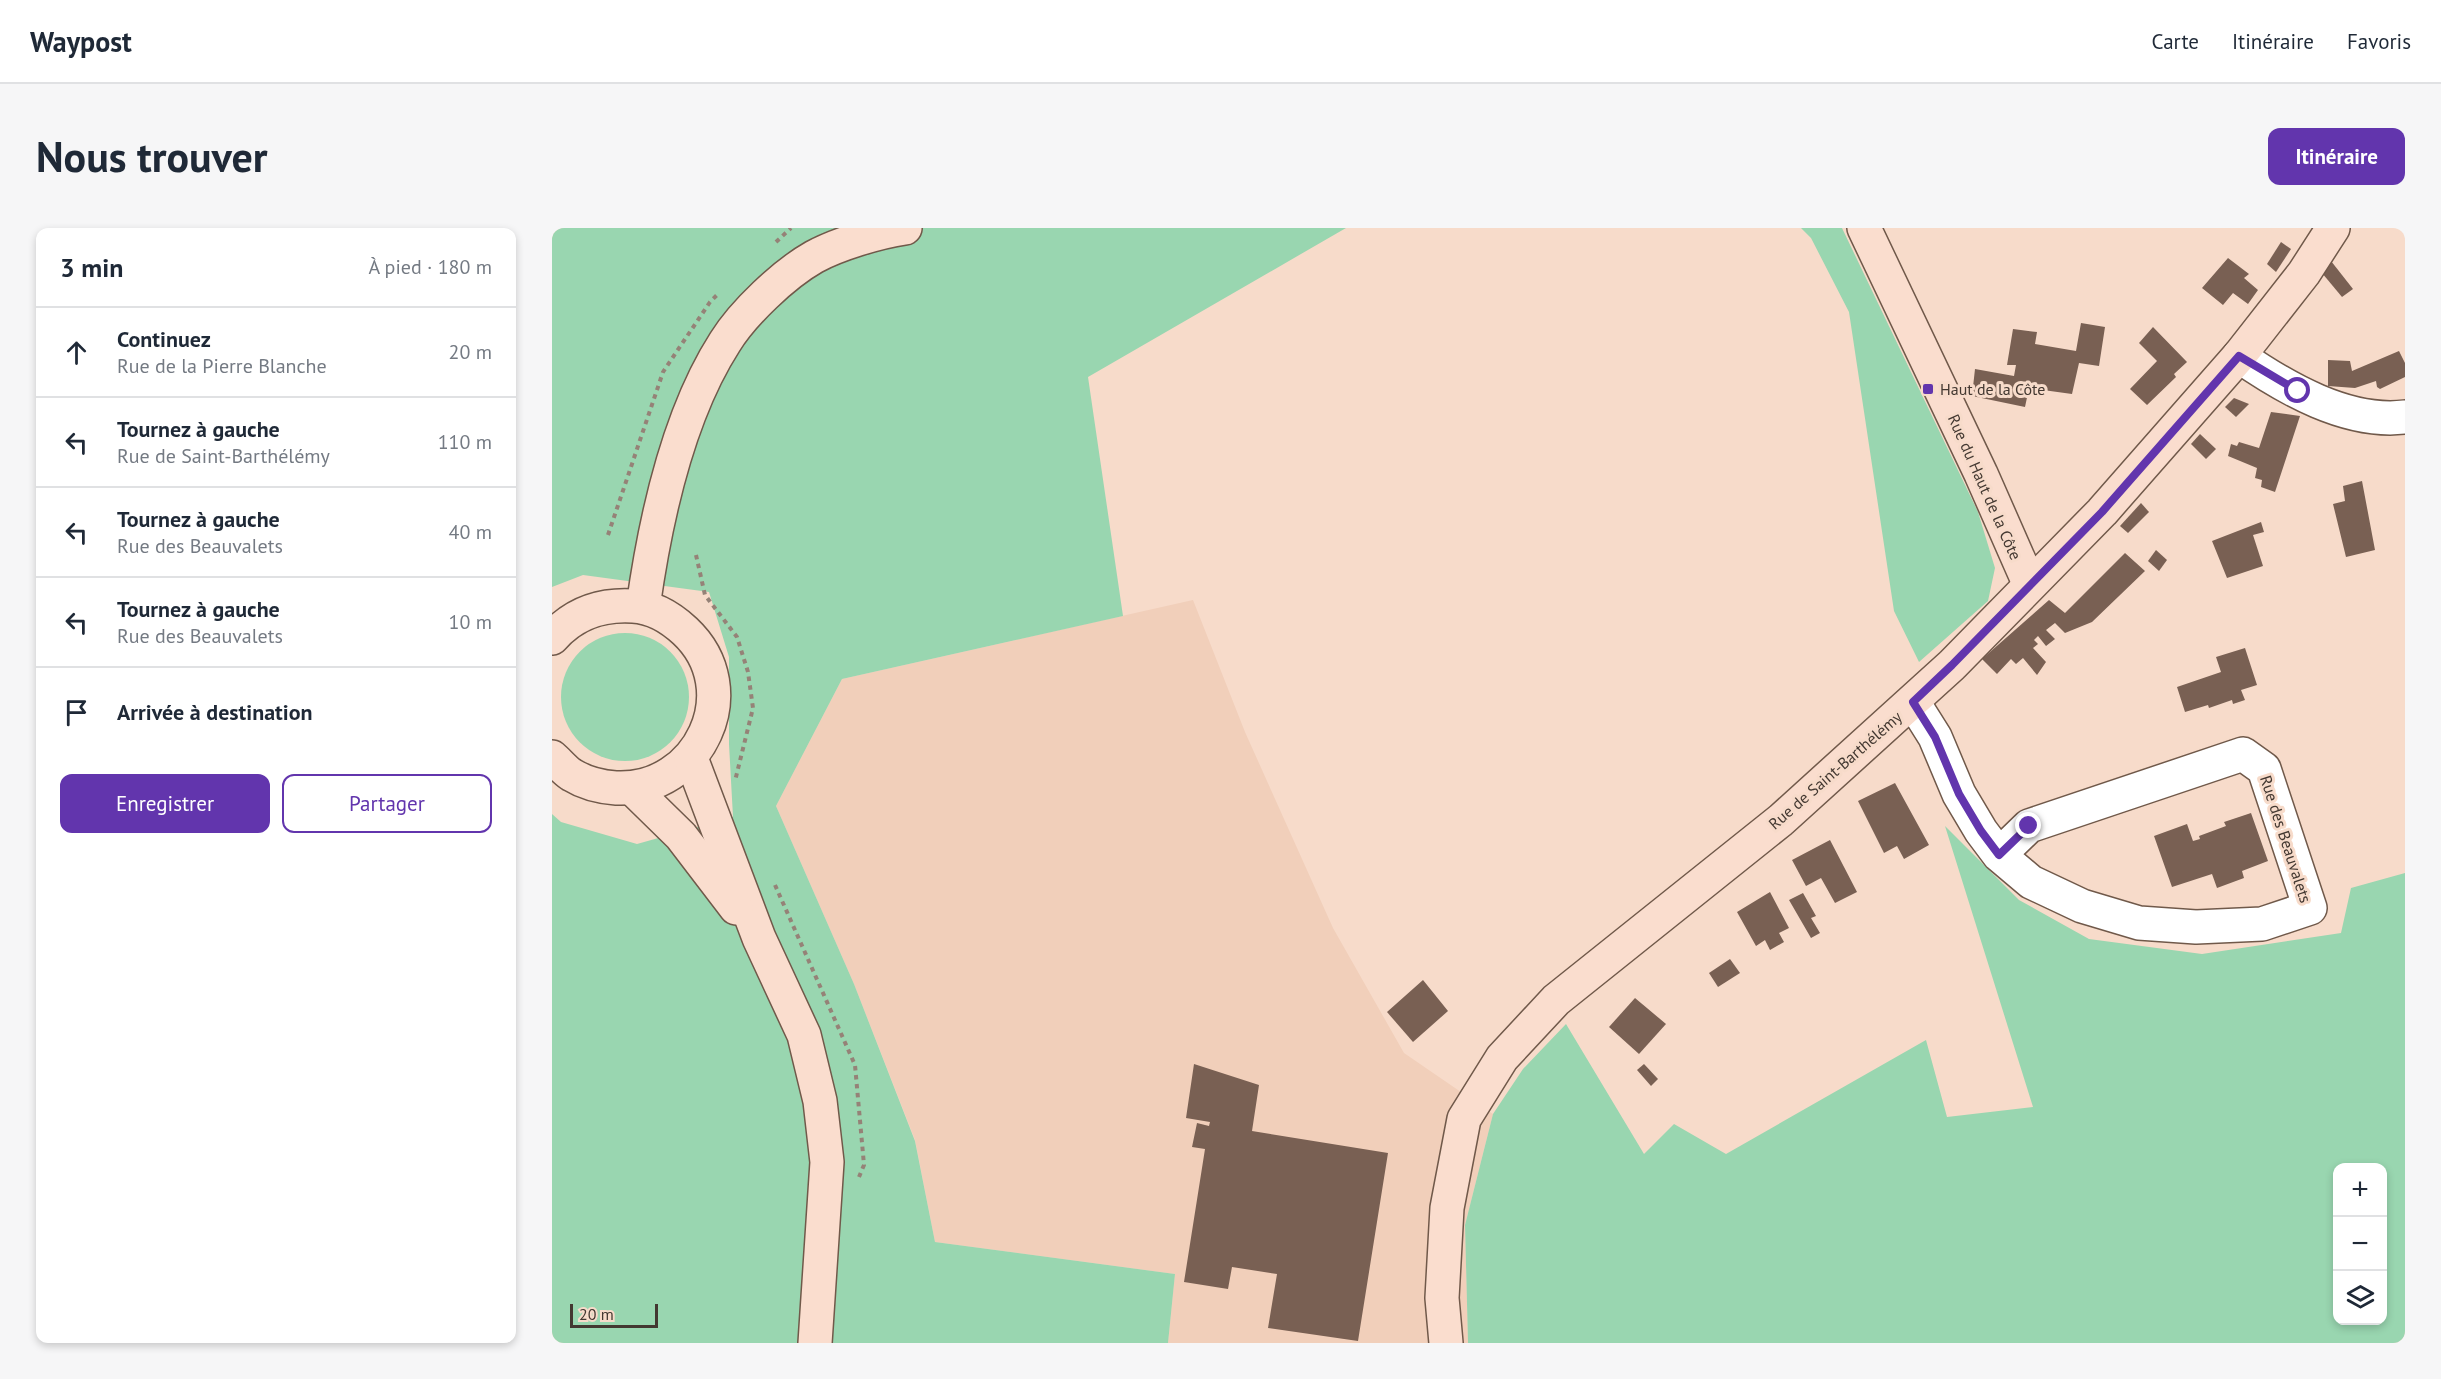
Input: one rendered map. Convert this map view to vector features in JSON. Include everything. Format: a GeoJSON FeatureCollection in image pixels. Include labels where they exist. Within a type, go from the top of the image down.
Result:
{"type":"FeatureCollection","features":[{"type":"Feature","properties":{"kind":"street"},"geometry":{"type":"LineString","coordinates":[[643,607],[651,548],[666,489],[696,397],[725,340],[766,293],[814,257],[882,231],[905,228]]}},
{"type":"Feature","properties":{"kind":"street","name":"Rue du Haut de la Côte"},"geometry":{"type":"LineString","coordinates":[[1864,228],[1981,474],[2029,584]]}},
{"type":"Feature","properties":{"kind":"street","name":"Rue de Saint-Barthélémy"},"geometry":{"type":"LineString","coordinates":[[1446,1343],[1443,1298],[1449,1197],[1464,1119],[1502,1058],[1556,1000],[1781,819],[1952,665],[2102,512],[2239,356],[2304,273],[2333,228]]}},
{"type":"Feature","properties":{"kind":"street"},"geometry":{"type":"LineString","coordinates":[[2239,356],[2298,391],[2340,410],[2388,419],[2405,417]]}},
{"type":"Feature","properties":{"kind":"street"},"geometry":{"type":"LineString","coordinates":[[552,638],[564,625],[588,611],[615,605],[643,607],[672,619],[695,640],[710,668],[714,700],[707,731],[691,758],[675,772],[655,783],[633,789],[602,787],[572,775],[552,757]]}},
{"type":"Feature","properties":{"kind":"street","name":"Rue des Beauvalets"},"geometry":{"type":"LineString","coordinates":[[1913,702],[1935,737],[1959,794],[1981,831],[1999,855],[2031,882],[2082,906],[2139,923],[2196,927],[2262,924],[2310,908],[2264,769],[2243,754],[2029,826],[1999,855]]}},
{"type":"Feature","properties":{"kind":"street"},"geometry":{"type":"LineString","coordinates":[[691,758],[759,938],[804,1035],[820,1101],[827,1162],[815,1343]]}},
{"type":"Feature","properties":{"kind":"street"},"geometry":{"type":"LineString","coordinates":[[633,789],[681,836],[759,938]]}},
{"type":"Feature","properties":{"kind":"path"},"geometry":{"type":"LineString","coordinates":[[696,555],[705,595],[737,637],[748,672],[753,708],[733,790]]}},
{"type":"Feature","properties":{"kind":"path"},"geometry":{"type":"LineString","coordinates":[[771,875],[855,1065],[864,1165],[856,1182]]}},
{"type":"Feature","properties":{"kind":"shaded area"},"geometry":{"type":"Polygon","coordinates":[[[1193,600],[1245,732],[1333,928],[1404,1053],[1493,1114],[1465,1225],[1468,1343],[1168,1343],[1175,1274],[935,1242],[915,1140],[854,984],[776,806],[842,679],[1193,600]]]}},
{"type":"Feature","properties":{"kind":"green space"},"geometry":{"type":"Polygon","coordinates":[[[552,228],[1346,228],[1088,377],[1123,616],[842,679],[776,806],[854,984],[915,1141],[935,1242],[1175,1274],[1168,1343],[552,1343],[552,814],[561,822],[637,844],[733,817],[729,744],[729,657],[709,592],[583,575],[552,587],[552,228]]]}},
{"type":"Feature","properties":{"kind":"green space"},"geometry":{"type":"Polygon","coordinates":[[[1801,228],[1842,228],[1978,512],[1995,568],[1988,601],[1919,662],[1894,611],[1849,312],[1811,238],[1801,228]]]}},
{"type":"Feature","properties":{"kind":"green space"},"geometry":{"type":"Polygon","coordinates":[[[625,633],[650,638],[670,652],[684,672],[689,697],[684,722],[670,742],[650,756],[625,761],[600,756],[580,742],[566,722],[561,697],[566,672],[580,652],[600,638],[625,633]]]}},
{"type":"Feature","properties":{"kind":"green space"},"geometry":{"type":"Polygon","coordinates":[[[1945,826],[2019,900],[2089,939],[2202,954],[2341,933],[2351,888],[2405,873],[2405,1343],[1468,1343],[1465,1225],[1493,1114],[1523,1069],[1566,1024],[1644,1154],[1674,1124],[1726,1154],[1926,1040],[1947,1117],[2033,1107],[1945,826]]]}},
{"type":"Feature","properties":{"kind":"building"},"geometry":{"type":"Polygon","coordinates":[[[2281,242],[2291,249],[2276,272],[2267,264],[2281,242]]]}},
{"type":"Feature","properties":{"kind":"building"},"geometry":{"type":"Polygon","coordinates":[[[2228,258],[2249,274],[2244,278],[2258,290],[2248,304],[2233,293],[2223,305],[2202,288],[2228,258]]]}},
{"type":"Feature","properties":{"kind":"building"},"geometry":{"type":"Polygon","coordinates":[[[2331,261],[2353,289],[2342,297],[2322,273],[2331,261]]]}},
{"type":"Feature","properties":{"kind":"building"},"geometry":{"type":"Polygon","coordinates":[[[2081,323],[2105,327],[2099,366],[2079,363],[2072,394],[2029,388],[2025,407],[1972,396],[1975,369],[2014,376],[2016,365],[2007,365],[2013,329],[2037,332],[2035,344],[2076,351],[2081,323]]]}},
{"type":"Feature","properties":{"kind":"building"},"geometry":{"type":"Polygon","coordinates":[[[2153,327],[2187,362],[2174,374],[2176,377],[2147,405],[2130,389],[2157,361],[2139,343],[2153,327]]]}},
{"type":"Feature","properties":{"kind":"building"},"geometry":{"type":"Polygon","coordinates":[[[2399,351],[2405,363],[2405,377],[2380,389],[2376,381],[2355,388],[2328,386],[2328,360],[2350,361],[2352,371],[2399,351]]]}},
{"type":"Feature","properties":{"kind":"building"},"geometry":{"type":"Polygon","coordinates":[[[2234,398],[2249,404],[2236,417],[2225,407],[2234,398]]]}},
{"type":"Feature","properties":{"kind":"building"},"geometry":{"type":"Polygon","coordinates":[[[2271,412],[2300,416],[2275,492],[2261,487],[2262,480],[2255,478],[2257,468],[2228,456],[2231,444],[2237,446],[2239,442],[2259,448],[2271,412]]]}},
{"type":"Feature","properties":{"kind":"building"},"geometry":{"type":"Polygon","coordinates":[[[2200,434],[2216,449],[2206,459],[2191,444],[2200,434]]]}},
{"type":"Feature","properties":{"kind":"building"},"geometry":{"type":"Polygon","coordinates":[[[2362,481],[2375,550],[2346,557],[2333,504],[2345,501],[2343,486],[2362,481]]]}},
{"type":"Feature","properties":{"kind":"building"},"geometry":{"type":"Polygon","coordinates":[[[2141,503],[2149,512],[2128,533],[2120,526],[2141,503]]]}},
{"type":"Feature","properties":{"kind":"building"},"geometry":{"type":"Polygon","coordinates":[[[2261,522],[2264,532],[2253,535],[2263,566],[2227,578],[2212,541],[2261,522]]]}},
{"type":"Feature","properties":{"kind":"building"},"geometry":{"type":"Polygon","coordinates":[[[2156,550],[2167,560],[2159,571],[2148,561],[2156,550]]]}},
{"type":"Feature","properties":{"kind":"building"},"geometry":{"type":"Polygon","coordinates":[[[2125,553],[2145,571],[2092,622],[2065,633],[2055,623],[2046,630],[2055,639],[2046,646],[2038,636],[2034,640],[2038,644],[2033,648],[2046,662],[2037,675],[2023,658],[2016,664],[2011,659],[1997,674],[1982,659],[2049,600],[2065,613],[2125,553]]]}},
{"type":"Feature","properties":{"kind":"building"},"geometry":{"type":"Polygon","coordinates":[[[2245,648],[2257,685],[2241,690],[2245,700],[2233,704],[2232,700],[2209,708],[2208,705],[2185,712],[2177,687],[2221,672],[2216,657],[2245,648]]]}},
{"type":"Feature","properties":{"kind":"building"},"geometry":{"type":"Polygon","coordinates":[[[1895,783],[1929,845],[1904,859],[1897,846],[1884,853],[1858,801],[1895,783]]]}},
{"type":"Feature","properties":{"kind":"building"},"geometry":{"type":"Polygon","coordinates":[[[2251,813],[2268,861],[2242,871],[2244,878],[2217,888],[2212,874],[2172,887],[2154,836],[2187,824],[2193,841],[2200,839],[2199,836],[2226,826],[2224,822],[2251,813]]]}},
{"type":"Feature","properties":{"kind":"building"},"geometry":{"type":"Polygon","coordinates":[[[1830,840],[1857,892],[1835,903],[1821,878],[1806,886],[1792,860],[1830,840]]]}},
{"type":"Feature","properties":{"kind":"building"},"geometry":{"type":"Polygon","coordinates":[[[1770,892],[1789,928],[1779,933],[1784,942],[1770,950],[1765,940],[1756,946],[1737,912],[1770,892]]]}},
{"type":"Feature","properties":{"kind":"building"},"geometry":{"type":"Polygon","coordinates":[[[1803,893],[1816,916],[1811,918],[1820,933],[1811,938],[1789,900],[1803,893]]]}},
{"type":"Feature","properties":{"kind":"building"},"geometry":{"type":"Polygon","coordinates":[[[1730,959],[1740,973],[1718,987],[1709,973],[1730,959]]]}},
{"type":"Feature","properties":{"kind":"building"},"geometry":{"type":"Polygon","coordinates":[[[1423,980],[1448,1011],[1413,1042],[1387,1012],[1423,980]]]}},
{"type":"Feature","properties":{"kind":"building"},"geometry":{"type":"Polygon","coordinates":[[[1635,998],[1666,1024],[1639,1054],[1609,1027],[1635,998]]]}},
{"type":"Feature","properties":{"kind":"building"},"geometry":{"type":"Polygon","coordinates":[[[1194,1064],[1259,1085],[1252,1131],[1388,1153],[1358,1341],[1268,1328],[1277,1274],[1232,1267],[1228,1289],[1184,1282],[1205,1149],[1192,1147],[1197,1123],[1209,1126],[1210,1122],[1186,1118],[1194,1064]]]}},
{"type":"Feature","properties":{"kind":"building"},"geometry":{"type":"Polygon","coordinates":[[[1644,1064],[1658,1079],[1651,1086],[1637,1070],[1644,1064]]]}},
{"type":"Feature","properties":{"kind":"place","name":"Haut de la Côte"},"geometry":{"type":"Point","coordinates":[1928,389]}},
{"type":"Feature","properties":{"kind":"route"},"geometry":{"type":"LineString","coordinates":[[2029,826],[1999,855],[1981,831],[1959,794],[1935,737],[1913,702],[2102,512],[2159,444],[2239,356],[2298,391]]}}]}
